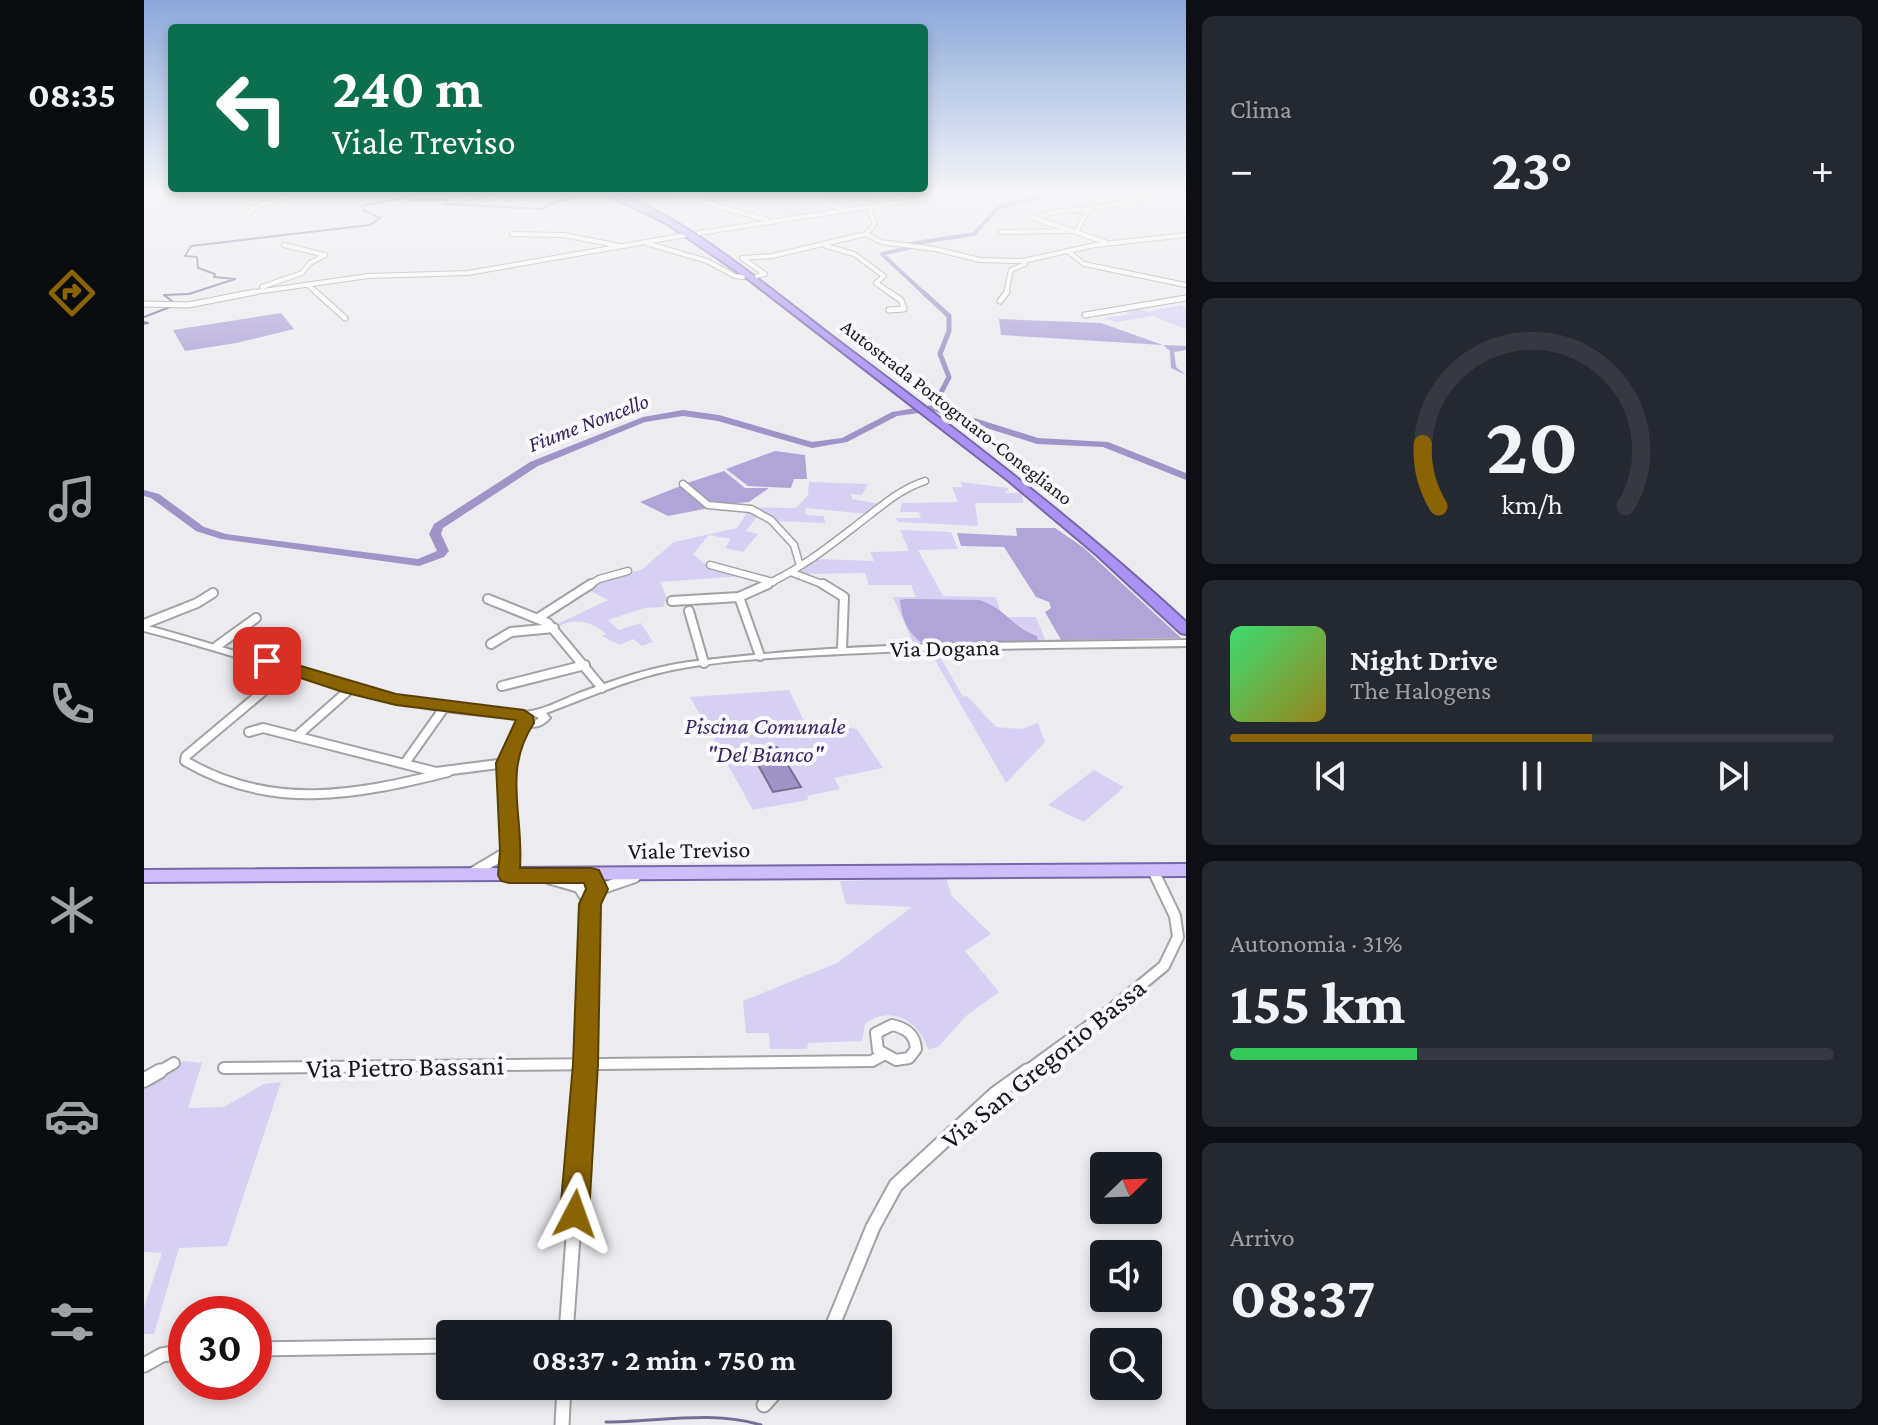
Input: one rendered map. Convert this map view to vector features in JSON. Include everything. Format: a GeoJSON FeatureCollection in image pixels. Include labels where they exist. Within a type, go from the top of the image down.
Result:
{"type":"FeatureCollection","features":[{"type":"Feature","properties":{"kind":"highway","name":"Autostrada Portogruaro-Conegliano"},"geometry":{"type":"LineString","coordinates":[[727,260],[1058,509],[1186,620]]}},
{"type":"Feature","properties":{"kind":"highway","name":"Autostrada Portogruaro-Conegliano"},"geometry":{"type":"LineString","coordinates":[[1058,509],[1186,630]]}},
{"type":"Feature","properties":{"kind":"main road","name":"Viale Treviso"},"geometry":{"type":"LineString","coordinates":[[144,876],[539,875],[587,883],[646,875],[1186,870]]}},
{"type":"Feature","properties":{"kind":"street"},"geometry":{"type":"LineString","coordinates":[[247,293],[302,273],[315,260]]}},
{"type":"Feature","properties":{"kind":"street"},"geometry":{"type":"LineString","coordinates":[[144,304],[171,306],[380,274],[456,274],[531,260]]}},
{"type":"Feature","properties":{"kind":"street"},"geometry":{"type":"LineString","coordinates":[[702,260],[716,264],[733,277],[743,277]]}},
{"type":"Feature","properties":{"kind":"street"},"geometry":{"type":"LineString","coordinates":[[746,260],[765,274],[757,276]]}},
{"type":"Feature","properties":{"kind":"street"},"geometry":{"type":"LineString","coordinates":[[863,260],[884,276],[876,283],[901,300],[904,309],[889,310]]}},
{"type":"Feature","properties":{"kind":"street"},"geometry":{"type":"LineString","coordinates":[[981,260],[1028,261]]}},
{"type":"Feature","properties":{"kind":"street"},"geometry":{"type":"LineString","coordinates":[[1080,260],[1084,264],[1186,285]]}},
{"type":"Feature","properties":{"kind":"street"},"geometry":{"type":"LineString","coordinates":[[1000,301],[1009,290],[1011,270],[1028,261]]}},
{"type":"Feature","properties":{"kind":"street"},"geometry":{"type":"LineString","coordinates":[[308,285],[345,318]]}},
{"type":"Feature","properties":{"kind":"street"},"geometry":{"type":"LineString","coordinates":[[1009,290],[1017,290]]}},
{"type":"Feature","properties":{"kind":"street"},"geometry":{"type":"LineString","coordinates":[[1085,315],[1186,298]]}},
{"type":"Feature","properties":{"kind":"street"},"geometry":{"type":"LineString","coordinates":[[672,601],[739,597],[793,573],[887,502],[910,486],[925,481]]}},
{"type":"Feature","properties":{"kind":"street"},"geometry":{"type":"LineString","coordinates":[[683,484],[706,504],[745,508],[775,524],[787,533],[795,545],[800,566]]}},
{"type":"Feature","properties":{"kind":"street"},"geometry":{"type":"LineString","coordinates":[[710,565],[773,582]]}},
{"type":"Feature","properties":{"kind":"street"},"geometry":{"type":"LineString","coordinates":[[538,618],[599,579],[628,571]]}},
{"type":"Feature","properties":{"kind":"street"},"geometry":{"type":"LineString","coordinates":[[793,573],[823,584],[844,597],[842,649]]}},
{"type":"Feature","properties":{"kind":"street"},"geometry":{"type":"LineString","coordinates":[[144,626],[163,612],[201,604],[213,593]]}},
{"type":"Feature","properties":{"kind":"street"},"geometry":{"type":"LineString","coordinates":[[739,597],[760,656]]}},
{"type":"Feature","properties":{"kind":"street"},"geometry":{"type":"LineString","coordinates":[[488,599],[538,618],[554,628],[602,688]]}},
{"type":"Feature","properties":{"kind":"street"},"geometry":{"type":"LineString","coordinates":[[689,611],[704,663]]}},
{"type":"Feature","properties":{"kind":"street"},"geometry":{"type":"LineString","coordinates":[[217,646],[256,618]]}},
{"type":"Feature","properties":{"kind":"street"},"geometry":{"type":"LineString","coordinates":[[144,626],[350,689],[525,720],[506,763],[511,850],[509,875]]}},
{"type":"Feature","properties":{"kind":"street"},"geometry":{"type":"LineString","coordinates":[[491,644],[511,632],[554,628]]}},
{"type":"Feature","properties":{"kind":"street","name":"Via Dogana"},"geometry":{"type":"LineString","coordinates":[[525,720],[542,723],[545,718],[540,713],[650,672],[760,656],[842,649],[1186,643]]}},
{"type":"Feature","properties":{"kind":"street"},"geometry":{"type":"LineString","coordinates":[[502,686],[585,665]]}},
{"type":"Feature","properties":{"kind":"street"},"geometry":{"type":"LineString","coordinates":[[290,669],[219,727],[186,756],[185,761],[212,775],[284,791],[350,795],[448,772],[506,763]]}},
{"type":"Feature","properties":{"kind":"street"},"geometry":{"type":"LineString","coordinates":[[298,735],[350,689]]}},
{"type":"Feature","properties":{"kind":"street"},"geometry":{"type":"LineString","coordinates":[[405,763],[444,708]]}},
{"type":"Feature","properties":{"kind":"street"},"geometry":{"type":"LineString","coordinates":[[249,732],[263,728],[298,735],[436,772],[448,772]]}},
{"type":"Feature","properties":{"kind":"street"},"geometry":{"type":"LineString","coordinates":[[468,876],[496,862],[511,850]]}},
{"type":"Feature","properties":{"kind":"street","name":"Via San Gregorio Bassa"},"geometry":{"type":"LineString","coordinates":[[835,1320],[873,1227],[896,1185],[995,1094],[1108,1012],[1164,966],[1178,937],[1175,916],[1153,870]]}},
{"type":"Feature","properties":{"kind":"street"},"geometry":{"type":"LineString","coordinates":[[593,899],[610,884],[646,875]]}},
{"type":"Feature","properties":{"kind":"street"},"geometry":{"type":"LineString","coordinates":[[567,1320],[596,881],[587,883],[593,899]]}},
{"type":"Feature","properties":{"kind":"street","name":"Via Pietro Bassani"},"geometry":{"type":"LineString","coordinates":[[224,1068],[872,1061],[883,1055]]}},
{"type":"Feature","properties":{"kind":"street"},"geometry":{"type":"LineString","coordinates":[[144,1080],[174,1063]]}},
{"type":"Feature","properties":{"kind":"street"},"geometry":{"type":"LineString","coordinates":[[272,1349],[436,1346]]}},
{"type":"Feature","properties":{"kind":"street"},"geometry":{"type":"LineString","coordinates":[[144,1365],[168,1354]]}},
{"type":"Feature","properties":{"kind":"street"},"geometry":{"type":"LineString","coordinates":[[562,1425],[563,1400]]}},
{"type":"Feature","properties":{"kind":"street"},"geometry":{"type":"LineString","coordinates":[[764,1405],[768,1400]]}},
{"type":"Feature","properties":{"kind":"green space"},"geometry":{"type":"Polygon","coordinates":[[[1181,305],[1186,308],[1186,329],[1153,316],[1116,322],[1104,318],[1130,314],[1124,311],[1137,308],[1147,312],[1181,305]]]}},
{"type":"Feature","properties":{"kind":"green space"},"geometry":{"type":"Polygon","coordinates":[[[809,482],[868,484],[862,495],[851,494],[852,499],[880,504],[867,514],[806,508],[805,515],[824,516],[825,523],[774,521],[758,515],[746,531],[758,534],[743,552],[725,548],[731,539],[709,535],[693,554],[709,567],[744,576],[660,582],[667,598],[663,607],[645,608],[608,620],[619,630],[641,623],[653,642],[642,646],[633,639],[620,645],[602,636],[606,634],[590,624],[578,621],[557,624],[608,600],[587,589],[602,579],[641,570],[674,542],[737,528],[748,511],[740,507],[796,508],[808,495],[809,482]]]}},
{"type":"Feature","properties":{"kind":"green space"},"geometry":{"type":"Polygon","coordinates":[[[960,482],[1009,488],[1005,493],[1022,493],[1023,503],[975,503],[978,526],[898,522],[896,518],[921,518],[919,512],[900,512],[902,503],[958,502],[952,487],[963,487],[960,482]]]}},
{"type":"Feature","properties":{"kind":"green space"},"geometry":{"type":"Polygon","coordinates":[[[900,530],[951,532],[958,549],[918,550],[943,596],[996,597],[1002,617],[1036,617],[1047,644],[914,645],[893,597],[916,597],[911,585],[869,585],[865,573],[802,574],[803,569],[818,559],[874,561],[870,552],[909,551],[900,530]]]}},
{"type":"Feature","properties":{"kind":"green space"},"geometry":{"type":"Polygon","coordinates":[[[932,655],[939,655],[963,697],[967,696],[996,727],[1021,729],[1038,723],[1045,742],[1006,783],[932,655]]]}},
{"type":"Feature","properties":{"kind":"green space","name":"Piscina Comunale \"Del Bianco\""},"geometry":{"type":"Polygon","coordinates":[[[789,690],[810,733],[846,727],[857,729],[883,768],[834,778],[840,789],[807,796],[808,800],[753,810],[690,697],[789,690]]]}},
{"type":"Feature","properties":{"kind":"green space"},"geometry":{"type":"Polygon","coordinates":[[[1094,770],[1124,787],[1084,822],[1048,805],[1094,770]]]}},
{"type":"Feature","properties":{"kind":"green space"},"geometry":{"type":"Polygon","coordinates":[[[947,880],[951,895],[991,934],[965,951],[999,992],[966,1016],[938,1047],[928,1049],[918,1030],[894,1016],[875,1018],[865,1024],[862,1041],[808,1043],[807,1049],[770,1049],[769,1033],[746,1033],[743,1001],[837,963],[912,907],[846,904],[840,881],[947,880]]]}},
{"type":"Feature","properties":{"kind":"green space"},"geometry":{"type":"Polygon","coordinates":[[[183,1061],[202,1063],[188,1108],[224,1107],[264,1084],[281,1082],[227,1246],[179,1248],[154,1334],[144,1334],[144,1307],[162,1253],[144,1252],[144,1085],[183,1061]]]}},
{"type":"Feature","properties":{"kind":"shaded area"},"geometry":{"type":"Polygon","coordinates":[[[281,313],[294,329],[236,343],[185,351],[173,330],[281,313]]]}},
{"type":"Feature","properties":{"kind":"shaded area"},"geometry":{"type":"Polygon","coordinates":[[[999,319],[1101,323],[1163,345],[1001,335],[999,319]]]}},
{"type":"Feature","properties":{"kind":"shaded area"},"geometry":{"type":"Polygon","coordinates":[[[1163,345],[1186,346],[1186,350],[1174,352],[1176,367],[1186,375],[1171,368],[1170,351],[1163,345]]]}},
{"type":"Feature","properties":{"kind":"shaded area"},"geometry":{"type":"Polygon","coordinates":[[[775,451],[805,455],[807,479],[794,479],[791,488],[748,486],[726,469],[775,451]]]}},
{"type":"Feature","properties":{"kind":"shaded area"},"geometry":{"type":"Polygon","coordinates":[[[724,471],[745,488],[769,488],[749,502],[712,505],[687,483],[724,471]]]}},
{"type":"Feature","properties":{"kind":"shaded area"},"geometry":{"type":"Polygon","coordinates":[[[683,485],[709,508],[668,516],[640,502],[683,485]]]}},
{"type":"Feature","properties":{"kind":"shaded area"},"geometry":{"type":"Polygon","coordinates":[[[1016,528],[1055,528],[1084,548],[1181,638],[1061,640],[1045,612],[1051,608],[1049,602],[1036,597],[1004,547],[961,546],[957,533],[1017,536],[1016,528]]]}},
{"type":"Feature","properties":{"kind":"shaded area"},"geometry":{"type":"Polygon","coordinates":[[[900,600],[979,600],[995,607],[1022,629],[1037,636],[1038,641],[922,643],[909,630],[904,619],[900,600]]]}},
{"type":"Feature","properties":{"kind":"shaded area"},"geometry":{"type":"Polygon","coordinates":[[[777,747],[801,787],[773,792],[751,752],[777,747]]]}},
{"type":"Feature","properties":{"kind":"waterway"},"geometry":{"type":"LineString","coordinates":[[173,302],[164,295],[189,294],[235,279],[214,277],[215,274],[198,268],[197,260]]}},
{"type":"Feature","properties":{"kind":"waterway"},"geometry":{"type":"LineString","coordinates":[[889,260],[925,294]]}},
{"type":"Feature","properties":{"kind":"waterway"},"geometry":{"type":"LineString","coordinates":[[923,292],[949,316],[949,331],[940,354],[949,377],[933,408]]}},
{"type":"Feature","properties":{"kind":"waterway"},"geometry":{"type":"LineString","coordinates":[[144,317],[170,307]]}},
{"type":"Feature","properties":{"kind":"waterway"},"geometry":{"type":"LineString","coordinates":[[144,322],[148,323],[144,324]]}},
{"type":"Feature","properties":{"kind":"waterway","name":"Fiume Noncello"},"geometry":{"type":"LineString","coordinates":[[144,493],[155,496],[200,529],[225,537],[419,563],[443,551],[435,534],[438,526],[534,464],[643,420],[683,413],[719,418],[812,445],[844,440],[895,414],[933,408],[1037,441],[1105,444],[1186,477]]}},
{"type":"Feature","properties":{"kind":"waterway"},"geometry":{"type":"LineString","coordinates":[[606,1422],[704,1417],[761,1425]]}},
{"type":"Feature","properties":{"kind":"route"},"geometry":{"type":"LineString","coordinates":[[267,661],[350,689],[396,700],[524,716],[525,723],[516,736],[506,763],[511,850],[509,875],[591,876],[597,889],[590,904],[585,1064],[575,1214]]}}]}
